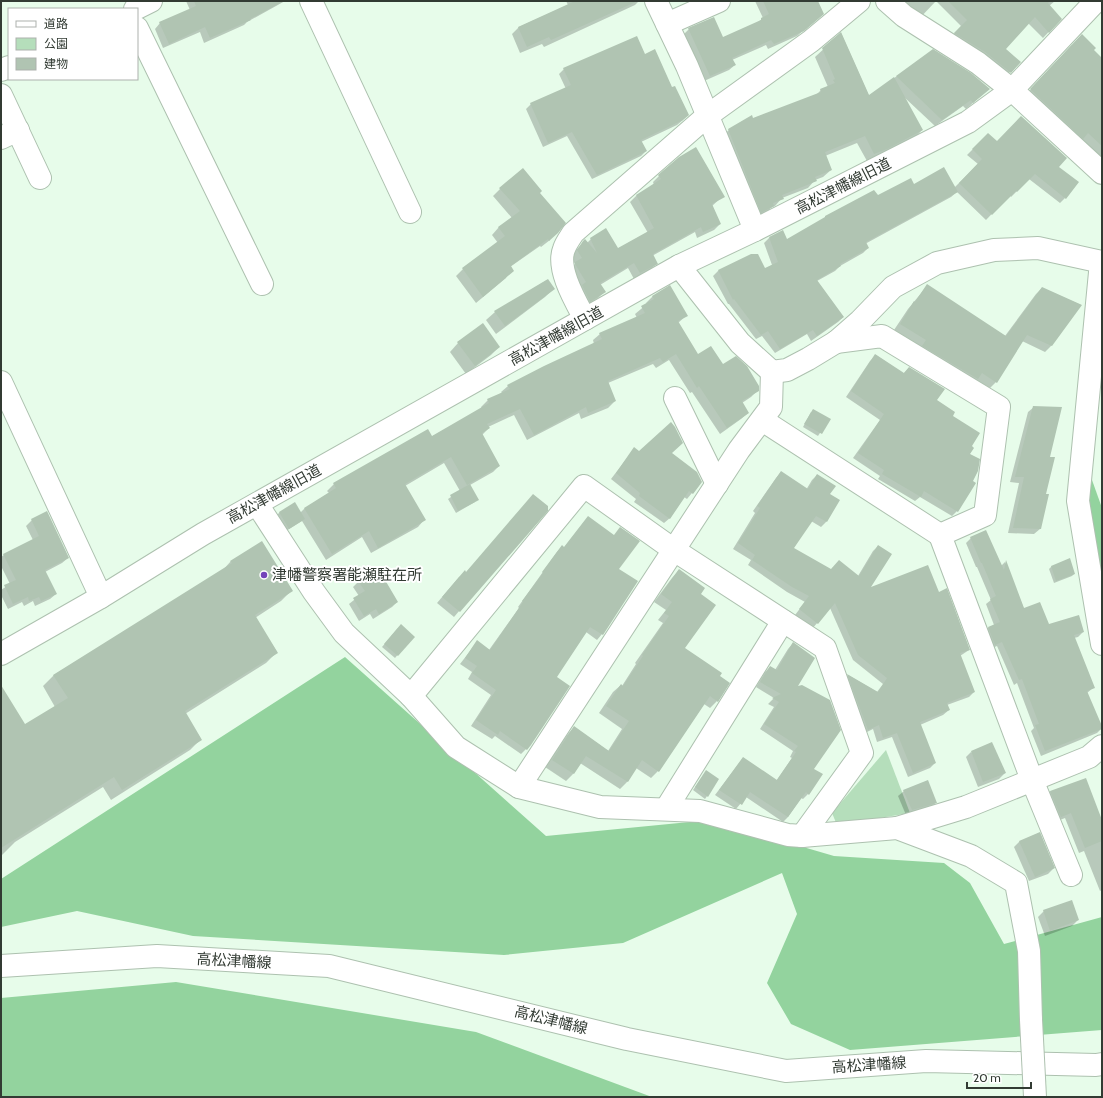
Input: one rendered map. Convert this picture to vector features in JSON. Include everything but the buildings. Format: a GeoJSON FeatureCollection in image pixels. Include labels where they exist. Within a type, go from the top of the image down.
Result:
{"type":"FeatureCollection","features":[{"type":"Feature","properties":{"kind":"street"},"geometry":{"type":"LineString","coordinates":[[137,8],[152,1]]}},
{"type":"Feature","properties":{"kind":"street"},"geometry":{"type":"LineString","coordinates":[[312,1],[410,212]]}},
{"type":"Feature","properties":{"kind":"street"},"geometry":{"type":"LineString","coordinates":[[656,1],[686,66],[755,230]]}},
{"type":"Feature","properties":{"kind":"street"},"geometry":{"type":"LineString","coordinates":[[667,24],[720,1]]}},
{"type":"Feature","properties":{"kind":"street"},"geometry":{"type":"LineString","coordinates":[[585,319],[570,290],[563,268],[563,250],[573,232],[707,116],[811,41],[859,1]]}},
{"type":"Feature","properties":{"kind":"street"},"geometry":{"type":"LineString","coordinates":[[887,1],[904,16],[978,63],[1012,90],[1102,173]]}},
{"type":"Feature","properties":{"kind":"street","name":"高松津幡線旧道"},"geometry":{"type":"LineString","coordinates":[[1,654],[101,597],[203,534],[679,266],[755,230],[968,122],[1012,90],[1096,1]]}},
{"type":"Feature","properties":{"kind":"street"},"geometry":{"type":"LineString","coordinates":[[138,30],[262,284]]}},
{"type":"Feature","properties":{"kind":"street"},"geometry":{"type":"LineString","coordinates":[[1,95],[9,134],[40,178]]}},
{"type":"Feature","properties":{"kind":"street"},"geometry":{"type":"LineString","coordinates":[[679,266],[740,343],[772,372],[788,370],[808,360],[836,342],[860,321],[893,287],[937,263],[994,250],[1038,248],[1101,262],[1078,501],[1102,644]]}},
{"type":"Feature","properties":{"kind":"street"},"geometry":{"type":"LineString","coordinates":[[836,342],[882,336],[999,407],[985,515],[940,535]]}},
{"type":"Feature","properties":{"kind":"street"},"geometry":{"type":"LineString","coordinates":[[519,787],[739,450],[771,407],[772,372]]}},
{"type":"Feature","properties":{"kind":"street"},"geometry":{"type":"LineString","coordinates":[[1,382],[101,597]]}},
{"type":"Feature","properties":{"kind":"street"},"geometry":{"type":"LineString","coordinates":[[675,398],[717,484]]}},
{"type":"Feature","properties":{"kind":"street"},"geometry":{"type":"LineString","coordinates":[[762,420],[940,535],[1032,780],[1071,875]]}},
{"type":"Feature","properties":{"kind":"street"},"geometry":{"type":"LineString","coordinates":[[411,696],[584,486],[674,550],[825,648],[862,753],[802,836]]}},
{"type":"Feature","properties":{"kind":"street"},"geometry":{"type":"LineString","coordinates":[[257,504],[314,592],[344,632],[411,696],[456,747],[519,787],[600,807],[700,811],[788,836],[802,836],[897,828],[966,807],[1089,758],[1102,746]]}},
{"type":"Feature","properties":{"kind":"street"},"geometry":{"type":"LineString","coordinates":[[666,809],[783,621]]}},
{"type":"Feature","properties":{"kind":"street"},"geometry":{"type":"LineString","coordinates":[[897,828],[971,856],[1016,882],[1029,951],[1035,1097]]}},
{"type":"Feature","properties":{"kind":"street","name":"高松津幡線"},"geometry":{"type":"LineString","coordinates":[[1,966],[157,956],[329,966],[627,1039],[786,1071],[926,1062],[1102,1064]]}},
{"type":"Feature","properties":{"kind":"green space"},"geometry":{"type":"Polygon","coordinates":[[[1092,480],[1102,508],[1102,601],[1087,504],[1092,480]]]}},
{"type":"Feature","properties":{"kind":"green space"},"geometry":{"type":"Polygon","coordinates":[[[345,657],[546,836],[710,820],[834,856],[944,863],[970,883],[1004,944],[1102,917],[1102,1030],[850,1050],[791,1024],[767,983],[797,914],[782,873],[623,943],[504,955],[193,936],[77,911],[1,927],[1,879],[345,657]]]}},
{"type":"Feature","properties":{"kind":"green space"},"geometry":{"type":"Polygon","coordinates":[[[886,750],[910,813],[837,825],[832,813],[886,750]]]}},
{"type":"Feature","properties":{"kind":"green space"},"geometry":{"type":"Polygon","coordinates":[[[176,982],[476,1032],[652,1097],[1,1097],[1,998],[176,982]]]}},
{"type":"Feature","properties":{"kind":"place","name":"津幡警察署能瀬駐在所"},"geometry":{"type":"Point","coordinates":[264,575]}}]}
